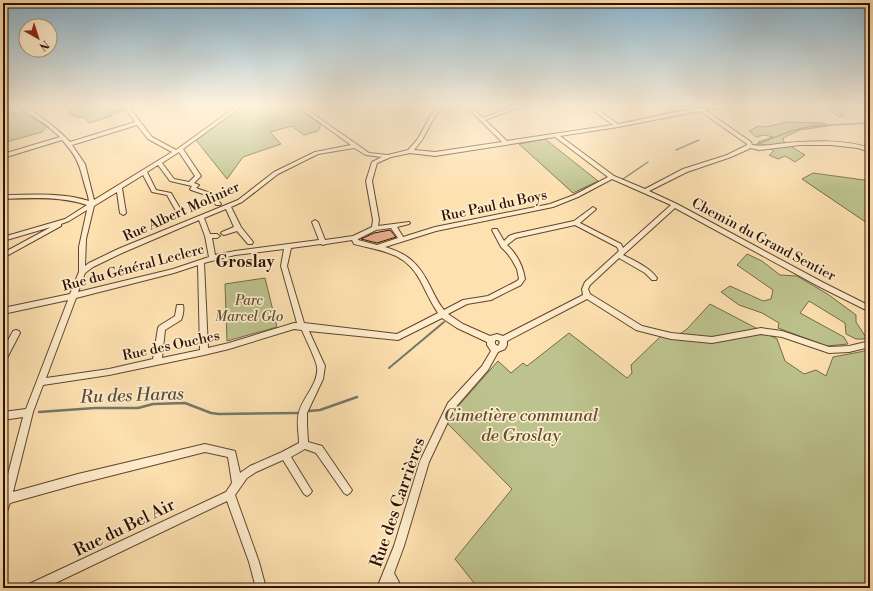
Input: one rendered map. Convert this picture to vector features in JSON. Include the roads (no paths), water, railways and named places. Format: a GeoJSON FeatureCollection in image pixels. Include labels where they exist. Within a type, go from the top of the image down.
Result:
{"type":"FeatureCollection","features":[{"type":"Feature","properties":{"kind":"street"},"geometry":{"type":"LineString","coordinates":[[4,504],[29,412],[82,272],[80,259],[84,227],[92,204],[81,163],[69,144],[58,134]]}},
{"type":"Feature","properties":{"kind":"street"},"geometry":{"type":"LineString","coordinates":[[69,144],[105,134]]}},
{"type":"Feature","properties":{"kind":"street"},"geometry":{"type":"LineString","coordinates":[[146,134],[150,138],[178,150],[198,176],[190,184]]}},
{"type":"Feature","properties":{"kind":"street"},"geometry":{"type":"LineString","coordinates":[[3,256],[67,220],[119,188],[159,163],[201,134]]}},
{"type":"Feature","properties":{"kind":"street"},"geometry":{"type":"LineString","coordinates":[[339,134],[373,157],[375,162],[369,181],[376,220],[375,228],[406,223]]}},
{"type":"Feature","properties":{"kind":"street"},"geometry":{"type":"LineString","coordinates":[[410,151],[417,145],[423,134]]}},
{"type":"Feature","properties":{"kind":"street"},"geometry":{"type":"LineString","coordinates":[[496,134],[506,143]]}},
{"type":"Feature","properties":{"kind":"street"},"geometry":{"type":"LineString","coordinates":[[375,162],[389,156],[410,151],[435,154],[565,134]]}},
{"type":"Feature","properties":{"kind":"street"},"geometry":{"type":"LineString","coordinates":[[735,134],[749,143],[750,146]]}},
{"type":"Feature","properties":{"kind":"street","name":"Chemin du Grand Sentier"},"geometry":{"type":"LineString","coordinates":[[555,135],[612,177],[675,205],[781,263],[870,309]]}},
{"type":"Feature","properties":{"kind":"street"},"geometry":{"type":"LineString","coordinates":[[3,156],[63,138]]}},
{"type":"Feature","properties":{"kind":"street"},"geometry":{"type":"LineString","coordinates":[[646,191],[690,169],[712,160],[726,158],[750,146],[759,148],[827,143],[860,145],[870,150]]}},
{"type":"Feature","properties":{"kind":"street","name":"Rue Albert Molinier"},"geometry":{"type":"LineString","coordinates":[[82,272],[91,265],[120,251],[240,201],[276,174],[317,153],[355,146]]}},
{"type":"Feature","properties":{"kind":"street"},"geometry":{"type":"LineString","coordinates":[[368,154],[389,156]]}},
{"type":"Feature","properties":{"kind":"street"},"geometry":{"type":"LineString","coordinates":[[159,163],[172,180],[196,185],[193,189],[211,196],[218,204]]}},
{"type":"Feature","properties":{"kind":"street"},"geometry":{"type":"LineString","coordinates":[[144,172],[154,191],[169,194],[178,210]]}},
{"type":"Feature","properties":{"kind":"street","name":"Rue Paul du Boys"},"geometry":{"type":"LineString","coordinates":[[377,247],[435,229],[552,206],[576,196],[612,177]]}},
{"type":"Feature","properties":{"kind":"street"},"geometry":{"type":"LineString","coordinates":[[119,188],[123,213]]}},
{"type":"Feature","properties":{"kind":"street"},"geometry":{"type":"LineString","coordinates":[[3,197],[68,199],[92,204]]}},
{"type":"Feature","properties":{"kind":"street"},"geometry":{"type":"LineString","coordinates":[[675,205],[587,284],[585,289],[587,296],[639,328],[671,336],[712,340],[761,331],[782,334],[829,350],[849,349],[870,344]]}},
{"type":"Feature","properties":{"kind":"street"},"geometry":{"type":"LineString","coordinates":[[227,206],[238,228],[250,242]]}},
{"type":"Feature","properties":{"kind":"street"},"geometry":{"type":"LineString","coordinates":[[495,230],[503,245],[509,238],[514,236],[576,223],[592,209]]}},
{"type":"Feature","properties":{"kind":"street"},"geometry":{"type":"LineString","coordinates":[[201,216],[208,236],[212,258]]}},
{"type":"Feature","properties":{"kind":"street"},"geometry":{"type":"LineString","coordinates":[[3,239],[67,220]]}},
{"type":"Feature","properties":{"kind":"street"},"geometry":{"type":"LineString","coordinates":[[315,222],[322,243]]}},
{"type":"Feature","properties":{"kind":"street"},"geometry":{"type":"LineString","coordinates":[[576,223],[619,246],[620,253],[647,271],[654,278]]}},
{"type":"Feature","properties":{"kind":"street"},"geometry":{"type":"LineString","coordinates":[[392,226],[401,239]]}},
{"type":"Feature","properties":{"kind":"street"},"geometry":{"type":"LineString","coordinates":[[208,236],[221,234],[238,228]]}},
{"type":"Feature","properties":{"kind":"street","name":"Rue du Général Leclerc"},"geometry":{"type":"LineString","coordinates":[[3,311],[74,296],[174,271],[212,258],[354,238],[375,228]]}},
{"type":"Feature","properties":{"kind":"street"},"geometry":{"type":"LineString","coordinates":[[354,238],[356,242],[377,247],[407,259],[424,278],[443,314],[460,325],[490,340],[496,338],[502,340],[587,296]]}},
{"type":"Feature","properties":{"kind":"street","name":"Rue des Ouches"},"geometry":{"type":"LineString","coordinates":[[41,382],[109,372],[204,352],[251,340],[294,326],[394,337],[405,334],[466,302],[489,298],[519,283],[522,279],[521,273],[510,251],[503,245]]}},
{"type":"Feature","properties":{"kind":"street"},"geometry":{"type":"LineString","coordinates":[[288,247],[284,266],[303,326],[321,371],[317,386],[303,413],[304,445]]}},
{"type":"Feature","properties":{"kind":"street"},"geometry":{"type":"LineString","coordinates":[[201,262],[204,352]]}},
{"type":"Feature","properties":{"kind":"street"},"geometry":{"type":"LineString","coordinates":[[157,362],[162,328],[178,318],[180,307]]}},
{"type":"Feature","properties":{"kind":"street"},"geometry":{"type":"LineString","coordinates":[[3,358],[16,333]]}},
{"type":"Feature","properties":{"kind":"street"},"geometry":{"type":"LineString","coordinates":[[490,340],[490,346],[496,349],[503,346],[504,343],[502,340]]}},
{"type":"Feature","properties":{"kind":"street","name":"Rue des Carrières"},"geometry":{"type":"LineString","coordinates":[[382,588],[389,575],[425,461],[451,406],[485,368],[496,349]]}},
{"type":"Feature","properties":{"kind":"street"},"geometry":{"type":"LineString","coordinates":[[3,416],[29,412]]}},
{"type":"Feature","properties":{"kind":"street"},"geometry":{"type":"LineString","coordinates":[[261,588],[254,562],[229,494],[244,475],[253,469],[304,445],[319,449],[347,490]]}},
{"type":"Feature","properties":{"kind":"street"},"geometry":{"type":"LineString","coordinates":[[4,504],[78,479],[205,448],[232,454],[237,484]]}},
{"type":"Feature","properties":{"kind":"street"},"geometry":{"type":"LineString","coordinates":[[285,455],[307,491]]}},
{"type":"Feature","properties":{"kind":"street","name":"Rue du Bel Air"},"geometry":{"type":"LineString","coordinates":[[33,588],[229,494]]}},
{"type":"Feature","properties":{"kind":"street"},"geometry":{"type":"LineString","coordinates":[[389,575],[397,588]]}},
{"type":"Feature","properties":{"kind":"waterway","name":"Ru des Haras"},"geometry":{"type":"LineString","coordinates":[[755,145],[784,134]]}},
{"type":"Feature","properties":{"kind":"waterway","name":"Ru des Haras"},"geometry":{"type":"LineString","coordinates":[[676,150],[699,140]]}},
{"type":"Feature","properties":{"kind":"waterway","name":"Ru des Haras"},"geometry":{"type":"LineString","coordinates":[[623,179],[648,162]]}},
{"type":"Feature","properties":{"kind":"waterway","name":"Ru des Haras"},"geometry":{"type":"LineString","coordinates":[[389,368],[444,322]]}},
{"type":"Feature","properties":{"kind":"waterway","name":"Ru des Haras"},"geometry":{"type":"LineString","coordinates":[[309,411],[320,410],[357,397]]}},
{"type":"Feature","properties":{"kind":"waterway","name":"Ru des Haras"},"geometry":{"type":"LineString","coordinates":[[39,412],[95,408],[138,408],[153,404],[185,403],[211,413],[219,414],[298,413]]}},
{"type":"Feature","properties":{"kind":"district","name":"Groslay"},"geometry":{"type":"Point","coordinates":[245,261]}},
{"type":"Feature","properties":{"kind":"park label","name":"Parc Marcel Glo"},"geometry":{"type":"Point","coordinates":[249,308]}},
{"type":"Feature","properties":{"kind":"park label","name":"Cimetière communal de Groslay"},"geometry":{"type":"Point","coordinates":[521,425]}}]}
